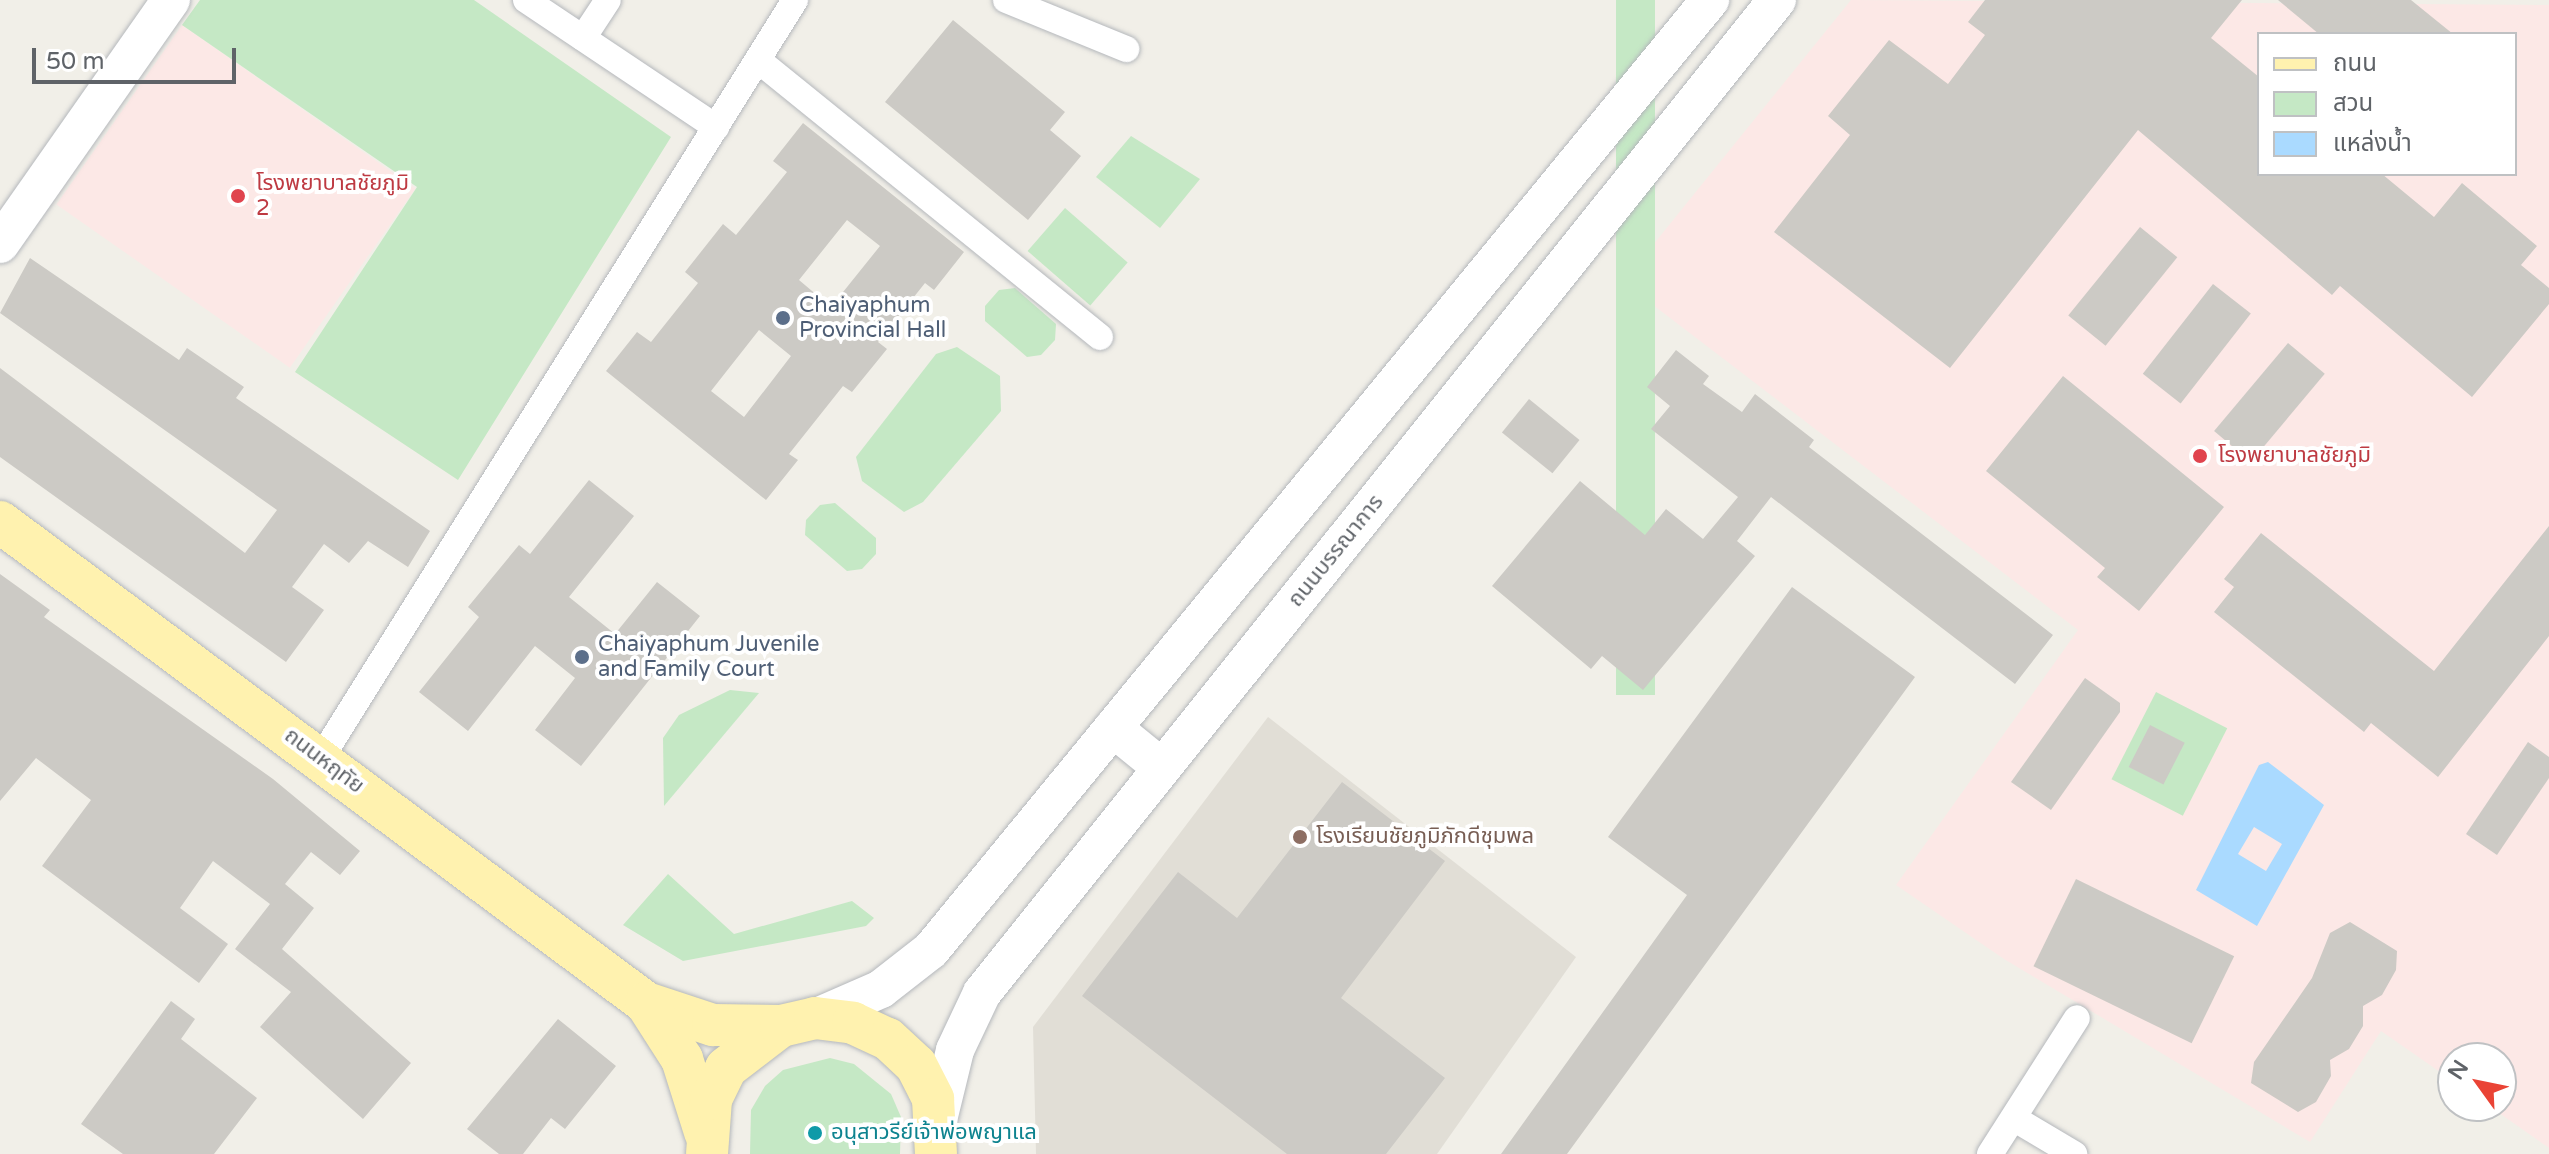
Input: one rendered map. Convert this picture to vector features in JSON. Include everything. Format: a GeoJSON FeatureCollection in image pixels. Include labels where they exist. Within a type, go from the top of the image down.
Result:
{"type":"FeatureCollection","features":[{"type":"Feature","properties":{"kind":"main road","name":"ถนนหฤทัย"},"geometry":{"type":"LineString","coordinates":[[0,522],[321,758],[646,1003],[713,1025],[853,1023],[888,1039],[916,1065],[939,1142]]}},
{"type":"Feature","properties":{"kind":"main road","name":"ถนนหฤทัย"},"geometry":{"type":"LineString","coordinates":[[646,1003],[682,1059],[706,1143]]}},
{"type":"Feature","properties":{"kind":"main road"},"geometry":{"type":"LineString","coordinates":[[706,1143],[726,1068],[798,1022]]}},
{"type":"Feature","properties":{"kind":"street"},"geometry":{"type":"LineString","coordinates":[[0,244],[171,0]]}},
{"type":"Feature","properties":{"kind":"street"},"geometry":{"type":"LineString","coordinates":[[526,0],[716,127]]}},
{"type":"Feature","properties":{"kind":"street"},"geometry":{"type":"LineString","coordinates":[[583,38],[608,0]]}},
{"type":"Feature","properties":{"kind":"street"},"geometry":{"type":"LineString","coordinates":[[321,758],[795,0]]}},
{"type":"Feature","properties":{"kind":"street"},"geometry":{"type":"LineString","coordinates":[[1006,0],[1126,49]]}},
{"type":"Feature","properties":{"kind":"street","name":"ถนนบรรณาการ"},"geometry":{"type":"LineString","coordinates":[[939,1142],[955,1050],[982,993],[1777,0]]}},
{"type":"Feature","properties":{"kind":"street"},"geometry":{"type":"LineString","coordinates":[[798,1022],[881,989],[931,950],[1709,2],[1748,36]]}},
{"type":"Feature","properties":{"kind":"street"},"geometry":{"type":"LineString","coordinates":[[758,60],[1100,337]]}},
{"type":"Feature","properties":{"kind":"street"},"geometry":{"type":"LineString","coordinates":[[1378,405],[1424,440]]}},
{"type":"Feature","properties":{"kind":"street"},"geometry":{"type":"LineString","coordinates":[[1113,728],[1162,768]]}},
{"type":"Feature","properties":{"kind":"street"},"geometry":{"type":"LineString","coordinates":[[1990,1154],[2077,1018]]}},
{"type":"Feature","properties":{"kind":"street"},"geometry":{"type":"LineString","coordinates":[[2015,1119],[2074,1154]]}},
{"type":"Feature","properties":{"kind":"shaded area","name":"โรงพยาบาลชัยภูมิ"},"geometry":{"type":"Polygon","coordinates":[[[1851,0],[2549,5],[2549,1148],[2512,1122],[2517,1122],[2517,1042],[2437,1042],[2437,1070],[2381,1031],[2310,1142],[2004,959],[1896,885],[2078,630],[1623,282],[1851,0]]]}},
{"type":"Feature","properties":{"kind":"shaded area","name":"โรงพยาบาลชัยภูมิ 2"},"geometry":{"type":"Polygon","coordinates":[[[182,25],[415,188],[290,368],[56,204],[182,25]]]}},
{"type":"Feature","properties":{"kind":"shaded area","name":"โรงเรียนชัยภูมิภักดีชุมพล"},"geometry":{"type":"Polygon","coordinates":[[[1268,717],[1576,957],[1437,1154],[1036,1154],[1033,1027],[1268,717]]]}},
{"type":"Feature","properties":{"kind":"green space"},"geometry":{"type":"Polygon","coordinates":[[[200,0],[474,0],[671,137],[458,480],[295,372],[417,187],[182,25],[200,0]]]}},
{"type":"Feature","properties":{"kind":"green space"},"geometry":{"type":"Polygon","coordinates":[[[1616,0],[1655,0],[1655,695],[1616,695],[1616,0]]]}},
{"type":"Feature","properties":{"kind":"green space"},"geometry":{"type":"Polygon","coordinates":[[[1131,136],[1200,179],[1160,228],[1096,177],[1131,136]]]}},
{"type":"Feature","properties":{"kind":"green space"},"geometry":{"type":"Polygon","coordinates":[[[1065,208],[1128,262],[1090,305],[1028,251],[1065,208]]]}},
{"type":"Feature","properties":{"kind":"green space"},"geometry":{"type":"Polygon","coordinates":[[[1015,288],[1056,324],[1055,340],[1041,355],[1027,357],[985,321],[985,306],[999,290],[1015,288]]]}},
{"type":"Feature","properties":{"kind":"green space"},"geometry":{"type":"Polygon","coordinates":[[[957,347],[1000,376],[1001,411],[923,502],[904,512],[862,481],[856,457],[936,354],[957,347]]]}},
{"type":"Feature","properties":{"kind":"green space"},"geometry":{"type":"Polygon","coordinates":[[[835,503],[876,538],[876,554],[862,569],[847,571],[805,535],[806,520],[820,505],[835,503]]]}},
{"type":"Feature","properties":{"kind":"green space"},"geometry":{"type":"Polygon","coordinates":[[[730,690],[759,693],[664,806],[663,738],[679,715],[730,690]]]}},
{"type":"Feature","properties":{"kind":"green space"},"geometry":{"type":"Polygon","coordinates":[[[2156,692],[2227,728],[2183,816],[2112,779],[2156,692]]]}},
{"type":"Feature","properties":{"kind":"green space"},"geometry":{"type":"Polygon","coordinates":[[[668,874],[734,934],[852,901],[874,918],[866,926],[683,961],[623,925],[668,874]]]}},
{"type":"Feature","properties":{"kind":"green space"},"geometry":{"type":"Polygon","coordinates":[[[830,1058],[854,1064],[891,1094],[901,1117],[900,1154],[750,1154],[751,1110],[765,1086],[783,1070],[830,1058]]]}},
{"type":"Feature","properties":{"kind":"water"},"geometry":{"type":"Polygon","coordinates":[[[2268,762],[2324,805],[2257,926],[2196,890],[2259,765],[2268,762]],[[2254,827],[2238,854],[2266,871],[2282,844],[2254,827]]]}},
{"type":"Feature","properties":{"kind":"building"},"geometry":{"type":"Polygon","coordinates":[[[1985,0],[2242,0],[2211,38],[2257,75],[2257,176],[2384,176],[2434,217],[2462,183],[2537,246],[2521,265],[2549,288],[2549,304],[2472,397],[2340,286],[2332,295],[2138,130],[1950,368],[1774,232],[1850,135],[1828,116],[1889,40],[1948,84],[1985,35],[1968,22],[1985,0]]]}},
{"type":"Feature","properties":{"kind":"building"},"geometry":{"type":"Polygon","coordinates":[[[2278,0],[2411,0],[2451,32],[2317,32],[2278,0]]]}},
{"type":"Feature","properties":{"kind":"building"},"geometry":{"type":"Polygon","coordinates":[[[953,20],[1065,112],[1050,130],[1081,156],[1028,220],[885,102],[953,20]]]}},
{"type":"Feature","properties":{"kind":"building","name":"Chaiyaphum Provincial Hall"},"geometry":{"type":"Polygon","coordinates":[[[803,123],[964,252],[934,290],[925,283],[878,342],[887,349],[852,392],[843,386],[789,454],[798,460],[766,500],[606,371],[637,332],[651,342],[698,283],[685,272],[723,224],[736,235],[787,172],[773,161],[803,123]],[[847,220],[799,280],[831,307],[880,246],[847,220]],[[759,330],[711,391],[744,417],[791,356],[759,330]]]}},
{"type":"Feature","properties":{"kind":"building"},"geometry":{"type":"Polygon","coordinates":[[[2140,227],[2177,257],[2106,346],[2068,316],[2140,227]]]}},
{"type":"Feature","properties":{"kind":"building"},"geometry":{"type":"Polygon","coordinates":[[[30,258],[179,360],[187,348],[244,387],[236,398],[430,531],[408,567],[368,541],[349,563],[324,544],[292,587],[324,610],[286,662],[0,457],[0,368],[245,553],[277,510],[0,313],[30,258]]]}},
{"type":"Feature","properties":{"kind":"building"},"geometry":{"type":"Polygon","coordinates":[[[2213,284],[2251,314],[2181,403],[2143,374],[2213,284]]]}},
{"type":"Feature","properties":{"kind":"building"},"geometry":{"type":"Polygon","coordinates":[[[2288,343],[2325,374],[2251,462],[2214,431],[2288,343]]]}},
{"type":"Feature","properties":{"kind":"building"},"geometry":{"type":"Polygon","coordinates":[[[1676,350],[1709,376],[1703,384],[1742,412],[1755,394],[1814,440],[1809,447],[2053,635],[2015,684],[1771,497],[1737,541],[1755,556],[1643,690],[1602,656],[1591,669],[1492,586],[1580,481],[1645,535],[1666,509],[1703,539],[1738,497],[1651,429],[1670,406],[1647,387],[1676,350]]]}},
{"type":"Feature","properties":{"kind":"building"},"geometry":{"type":"Polygon","coordinates":[[[2063,376],[2224,507],[2139,611],[2097,577],[2105,568],[1986,471],[2063,376]]]}},
{"type":"Feature","properties":{"kind":"building"},"geometry":{"type":"Polygon","coordinates":[[[1529,399],[1580,440],[1552,473],[1502,432],[1529,399]]]}},
{"type":"Feature","properties":{"kind":"building"},"geometry":{"type":"Polygon","coordinates":[[[589,480],[634,516],[569,597],[615,634],[657,582],[700,616],[581,766],[535,730],[575,678],[535,646],[468,731],[419,692],[479,617],[468,607],[519,545],[530,554],[589,480]]]}},
{"type":"Feature","properties":{"kind":"building"},"geometry":{"type":"Polygon","coordinates":[[[2549,526],[2549,636],[2438,777],[2371,723],[2364,732],[2214,612],[2234,587],[2224,579],[2261,533],[2434,671],[2549,526]]]}},
{"type":"Feature","properties":{"kind":"building"},"geometry":{"type":"Polygon","coordinates":[[[0,574],[50,610],[44,617],[273,779],[360,851],[340,875],[311,852],[285,884],[314,908],[282,949],[411,1063],[363,1119],[260,1027],[291,992],[235,949],[270,904],[213,861],[180,908],[228,944],[199,983],[42,866],[91,800],[36,758],[0,801],[0,574]]]}},
{"type":"Feature","properties":{"kind":"building"},"geometry":{"type":"Polygon","coordinates":[[[1792,587],[1915,677],[1567,1154],[1501,1154],[1687,895],[1608,837],[1792,587]]]}},
{"type":"Feature","properties":{"kind":"building"},"geometry":{"type":"Polygon","coordinates":[[[2085,678],[2120,703],[2120,712],[2051,810],[2011,782],[2085,678]]]}},
{"type":"Feature","properties":{"kind":"building"},"geometry":{"type":"Polygon","coordinates":[[[2150,725],[2185,743],[2163,785],[2129,767],[2150,725]]]}},
{"type":"Feature","properties":{"kind":"building"},"geometry":{"type":"Polygon","coordinates":[[[2528,742],[2549,757],[2549,778],[2497,855],[2466,834],[2528,742]]]}},
{"type":"Feature","properties":{"kind":"building"},"geometry":{"type":"Polygon","coordinates":[[[1342,782],[1445,861],[1341,998],[1445,1078],[1386,1154],[1287,1154],[1082,996],[1178,872],[1237,918],[1342,782]]]}},
{"type":"Feature","properties":{"kind":"building"},"geometry":{"type":"Polygon","coordinates":[[[2076,879],[2234,956],[2192,1043],[2033,966],[2076,879]]]}},
{"type":"Feature","properties":{"kind":"building"},"geometry":{"type":"Polygon","coordinates":[[[2350,922],[2397,951],[2396,970],[2382,995],[2363,1006],[2363,1026],[2349,1049],[2330,1060],[2331,1076],[2316,1102],[2298,1112],[2251,1083],[2254,1062],[2312,978],[2330,933],[2350,922]]]}},
{"type":"Feature","properties":{"kind":"building"},"geometry":{"type":"Polygon","coordinates":[[[171,1001],[195,1019],[181,1039],[257,1098],[214,1154],[123,1154],[81,1124],[171,1001]]]}},
{"type":"Feature","properties":{"kind":"building"},"geometry":{"type":"Polygon","coordinates":[[[558,1019],[616,1066],[565,1129],[551,1118],[523,1154],[499,1154],[467,1129],[558,1019]]]}},
{"type":"Feature","properties":{"kind":"place","name":"โรงพยาบาลชัยภูมิ 2"},"geometry":{"type":"Point","coordinates":[238,196]}},
{"type":"Feature","properties":{"kind":"place","name":"Chaiyaphum Provincial Hall"},"geometry":{"type":"Point","coordinates":[783,318]}},
{"type":"Feature","properties":{"kind":"place","name":"โรงพยาบาลชัยภูมิ"},"geometry":{"type":"Point","coordinates":[2200,456]}},
{"type":"Feature","properties":{"kind":"place","name":"Chaiyaphum Juvenile and Family Court"},"geometry":{"type":"Point","coordinates":[582,657]}},
{"type":"Feature","properties":{"kind":"place","name":"โรงเรียนชัยภูมิภักดีชุมพล"},"geometry":{"type":"Point","coordinates":[1300,837]}},
{"type":"Feature","properties":{"kind":"place","name":"อนุสาวรีย์เจ้าพ่อพญาแล"},"geometry":{"type":"Point","coordinates":[815,1133]}}]}
